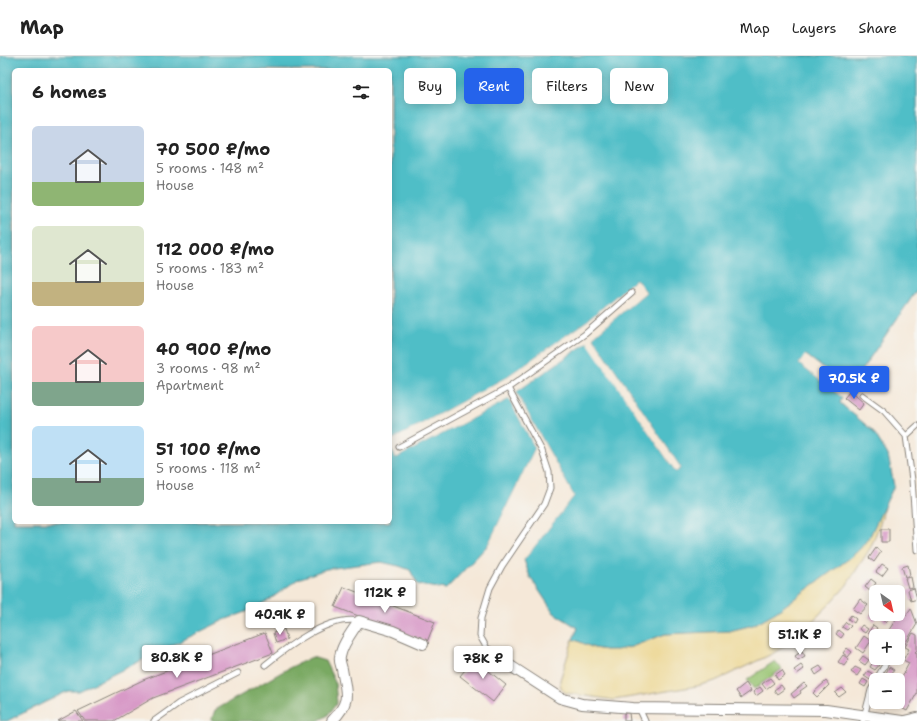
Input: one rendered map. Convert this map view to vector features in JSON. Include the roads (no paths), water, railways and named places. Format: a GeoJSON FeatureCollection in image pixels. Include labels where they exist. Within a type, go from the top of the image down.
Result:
{"type":"FeatureCollection","features":[{"type":"Feature","properties":{"kind":"street"},"geometry":{"type":"LineString","coordinates":[[332,721],[339,714],[345,704],[347,691],[340,658],[342,648],[359,621],[423,644]]}},
{"type":"Feature","properties":{"kind":"street"},"geometry":{"type":"LineString","coordinates":[[489,652],[560,698],[582,704],[639,708],[826,710],[863,718],[903,721],[917,718]]}},
{"type":"Feature","properties":{"kind":"lane"},"geometry":{"type":"LineString","coordinates":[[399,447],[508,388],[585,334],[632,293]]}},
{"type":"Feature","properties":{"kind":"lane"},"geometry":{"type":"LineString","coordinates":[[489,652],[480,636],[481,618],[490,588],[502,566],[544,504],[550,488],[548,472],[542,451],[508,388]]}},
{"type":"Feature","properties":{"kind":"lane"},"geometry":{"type":"LineString","coordinates":[[862,394],[884,411],[906,436],[912,480],[917,550]]}},
{"type":"Feature","properties":{"kind":"lane"},"geometry":{"type":"LineString","coordinates":[[906,436],[917,426]]}},
{"type":"Feature","properties":{"kind":"lane"},"geometry":{"type":"LineString","coordinates":[[265,665],[291,644],[318,629],[339,621],[351,619],[359,621]]}},
{"type":"Feature","properties":{"kind":"lane"},"geometry":{"type":"LineString","coordinates":[[154,721],[179,703],[238,673]]}},
{"type":"Feature","properties":{"kind":"lane"},"geometry":{"type":"LineString","coordinates":[[863,718],[869,697]]}},
{"type":"Feature","properties":{"kind":"lane"},"geometry":{"type":"LineString","coordinates":[[639,708],[645,721]]}},
{"type":"Feature","properties":{"kind":"water"},"geometry":{"type":"Polygon","coordinates":[[[0,56],[917,56],[917,290],[849,388],[806,355],[799,364],[842,397],[840,403],[873,431],[888,455],[894,486],[870,536],[860,549],[850,558],[776,612],[753,625],[729,631],[665,634],[631,647],[617,650],[594,648],[573,639],[578,628],[554,613],[530,577],[524,560],[574,496],[516,392],[588,342],[676,472],[681,468],[593,337],[646,292],[636,279],[587,321],[505,378],[392,440],[392,68],[12,68],[12,524],[392,524],[392,451],[396,458],[509,399],[535,448],[488,545],[446,589],[418,585],[410,570],[381,562],[326,569],[298,579],[269,600],[246,612],[224,620],[79,691],[68,691],[7,721],[0,721],[0,56]]]}}]}
